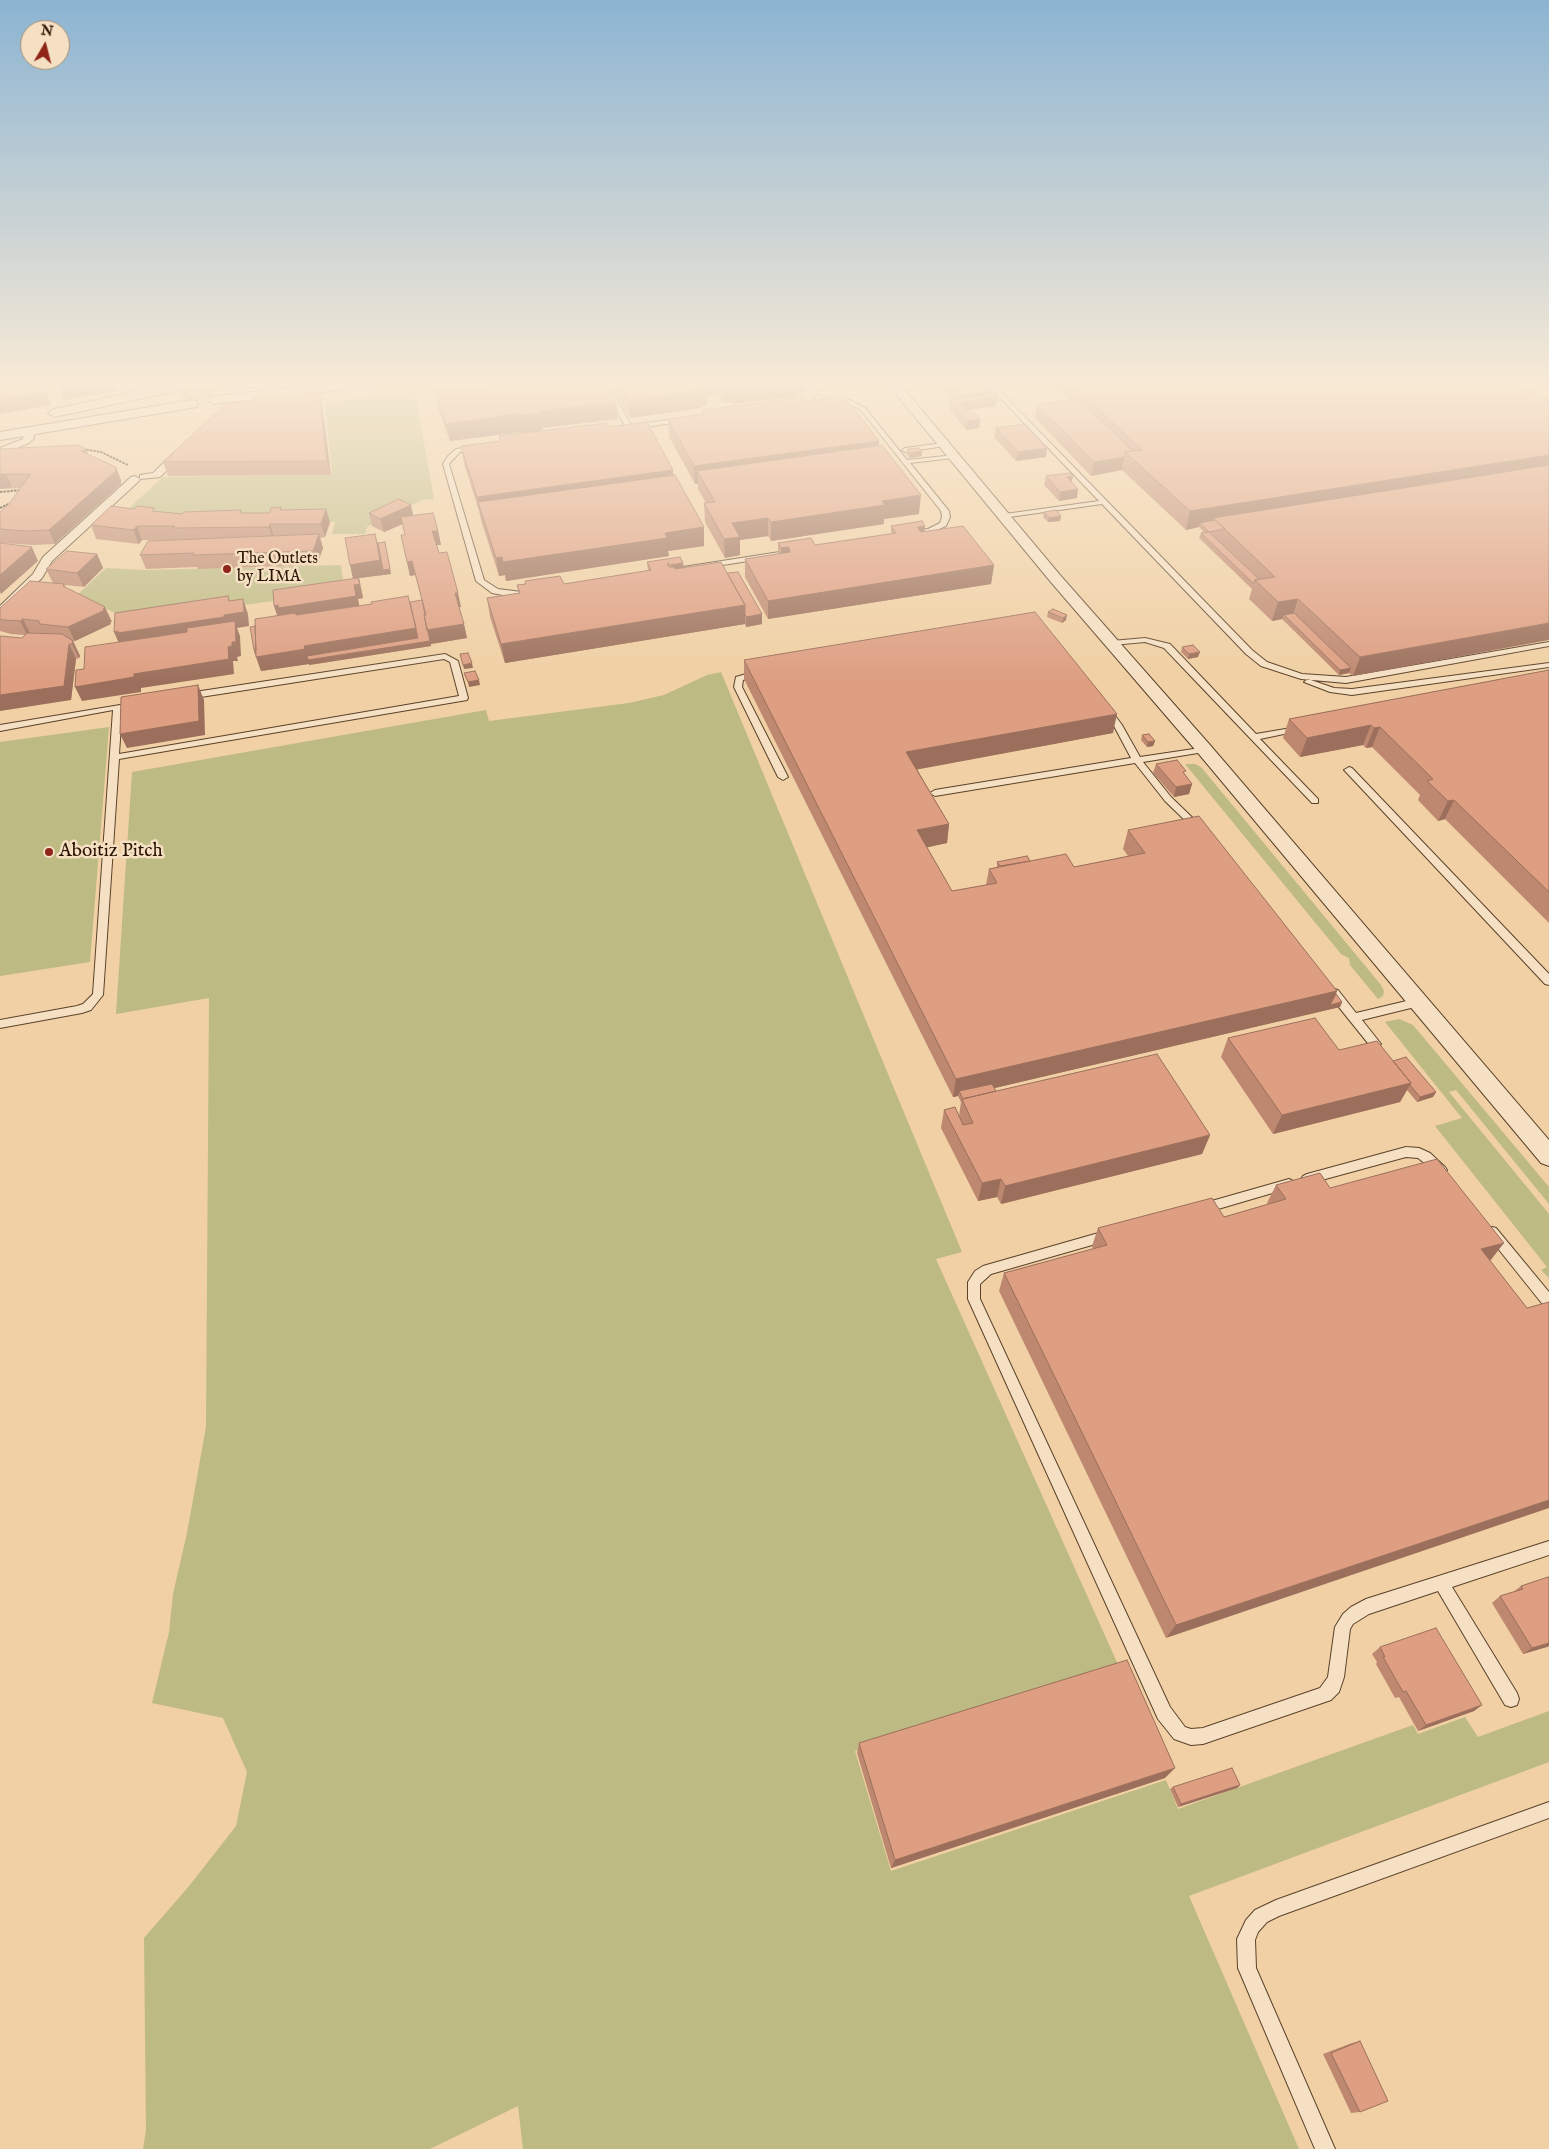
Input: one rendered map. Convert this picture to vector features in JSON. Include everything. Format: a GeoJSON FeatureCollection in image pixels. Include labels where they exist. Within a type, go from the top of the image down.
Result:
{"type":"FeatureCollection","features":[{"type":"Feature","properties":{"kind":"street"},"geometry":{"type":"LineString","coordinates":[[0,612],[38,576],[47,560],[133,483]]}},
{"type":"Feature","properties":{"kind":"street"},"geometry":{"type":"LineString","coordinates":[[977,483],[1549,1156]]}},
{"type":"Feature","properties":{"kind":"lane"},"geometry":{"type":"LineString","coordinates":[[452,483],[480,581],[484,585],[502,593],[522,594],[936,529],[946,521],[945,511],[923,483]]}},
{"type":"Feature","properties":{"kind":"lane"},"geometry":{"type":"LineString","coordinates":[[1086,483],[1256,659],[1264,664],[1301,676],[1338,680],[1368,678],[1549,644]]}},
{"type":"Feature","properties":{"kind":"lane"},"geometry":{"type":"LineString","coordinates":[[1005,516],[1104,502]]}},
{"type":"Feature","properties":{"kind":"lane"},"geometry":{"type":"LineString","coordinates":[[1112,643],[1144,640],[1167,646],[1315,801]]}},
{"type":"Feature","properties":{"kind":"lane"},"geometry":{"type":"LineString","coordinates":[[115,757],[464,698],[454,661],[445,656],[177,698]]}},
{"type":"Feature","properties":{"kind":"lane"},"geometry":{"type":"LineString","coordinates":[[1301,676],[1309,682],[1328,689],[1352,692],[1549,665]]}},
{"type":"Feature","properties":{"kind":"lane"},"geometry":{"type":"LineString","coordinates":[[766,672],[743,677],[738,682],[738,687],[782,778]]}},
{"type":"Feature","properties":{"kind":"lane"},"geometry":{"type":"LineString","coordinates":[[1100,702],[1118,725],[1137,760],[1168,799],[1203,833]]}},
{"type":"Feature","properties":{"kind":"lane"},"geometry":{"type":"LineString","coordinates":[[0,728],[148,703]]}},
{"type":"Feature","properties":{"kind":"lane"},"geometry":{"type":"LineString","coordinates":[[0,1024],[78,1010],[87,1007],[98,995],[118,707]]}},
{"type":"Feature","properties":{"kind":"lane"},"geometry":{"type":"LineString","coordinates":[[1255,737],[1310,726]]}},
{"type":"Feature","properties":{"kind":"lane"},"geometry":{"type":"LineString","coordinates":[[935,793],[1204,749]]}},
{"type":"Feature","properties":{"kind":"lane"},"geometry":{"type":"LineString","coordinates":[[1349,770],[1549,981]]}},
{"type":"Feature","properties":{"kind":"lane"},"geometry":{"type":"LineString","coordinates":[[1330,988],[1375,1044]]}},
{"type":"Feature","properties":{"kind":"lane"},"geometry":{"type":"LineString","coordinates":[[1354,1018],[1419,1002]]}},
{"type":"Feature","properties":{"kind":"lane"},"geometry":{"type":"LineString","coordinates":[[1188,1213],[1406,1152],[1419,1153],[1432,1160],[1451,1182]]}},
{"type":"Feature","properties":{"kind":"lane"},"geometry":{"type":"LineString","coordinates":[[1482,1220],[1549,1302]]}},
{"type":"Feature","properties":{"kind":"lane"},"geometry":{"type":"LineString","coordinates":[[1121,1232],[987,1270],[979,1275],[973,1290],[974,1299],[1164,1713],[1180,1733],[1191,1737],[1203,1736],[1325,1694],[1333,1686],[1336,1677],[1340,1638],[1348,1619],[1366,1608],[1549,1548]]}},
{"type":"Feature","properties":{"kind":"lane"},"geometry":{"type":"LineString","coordinates":[[1441,1583],[1511,1699]]}},
{"type":"Feature","properties":{"kind":"lane"},"geometry":{"type":"LineString","coordinates":[[1326,2149],[1252,1984],[1246,1953],[1246,1939],[1252,1926],[1261,1916],[1276,1909],[1549,1810]]}},
{"type":"Feature","properties":{"kind":"path"},"geometry":{"type":"LineString","coordinates":[[0,492],[30,490]]}},
{"type":"Feature","properties":{"kind":"path"},"geometry":{"type":"LineString","coordinates":[[0,508],[18,499]]}},
{"type":"Feature","properties":{"kind":"shaded area"},"geometry":{"type":"Polygon","coordinates":[[[156,483],[431,483],[434,499],[423,500],[367,527],[365,534],[332,534],[335,522],[185,525],[117,519],[156,483]]]}},
{"type":"Feature","properties":{"kind":"shaded area"},"geometry":{"type":"Polygon","coordinates":[[[341,565],[343,581],[349,591],[130,620],[77,595],[106,568],[144,570],[341,565]]]}},
{"type":"Feature","properties":{"kind":"shaded area"},"geometry":{"type":"Polygon","coordinates":[[[721,672],[962,1252],[936,1259],[1120,1669],[855,1751],[891,1871],[1166,1780],[1178,1809],[1413,1725],[1418,1734],[1465,1717],[1478,1737],[1549,1711],[1549,1762],[1189,1896],[1299,2149],[523,2149],[518,2106],[430,2149],[143,2149],[146,2130],[144,1938],[190,1885],[236,1826],[247,1772],[223,1718],[152,1703],[169,1632],[173,1594],[187,1533],[206,1427],[209,998],[116,1014],[132,772],[486,710],[489,721],[629,703],[664,695],[707,675],[721,672]]]}},
{"type":"Feature","properties":{"kind":"shaded area","name":"Aboitiz Pitch"},"geometry":{"type":"Polygon","coordinates":[[[109,727],[90,962],[0,976],[0,742],[109,727]]]}},
{"type":"Feature","properties":{"kind":"shaded area"},"geometry":{"type":"Polygon","coordinates":[[[1185,764],[1195,764],[1201,767],[1381,985],[1384,991],[1383,996],[1378,999],[1350,965],[1349,958],[1341,954],[1185,764]]]}},
{"type":"Feature","properties":{"kind":"shaded area"},"geometry":{"type":"Polygon","coordinates":[[[1399,1019],[1413,1025],[1549,1187],[1549,1204],[1456,1090],[1449,1092],[1549,1214],[1549,1278],[1541,1270],[1547,1267],[1435,1126],[1462,1118],[1385,1022],[1399,1019]]]}},
{"type":"Feature","properties":{"kind":"building"},"geometry":{"type":"Polygon","coordinates":[[[24,483],[102,483],[49,530],[0,529],[0,512],[8,505],[24,483]]]}},
{"type":"Feature","properties":{"kind":"building"},"geometry":{"type":"Polygon","coordinates":[[[473,483],[577,483],[477,497],[473,483]]]}},
{"type":"Feature","properties":{"kind":"building"},"geometry":{"type":"Polygon","coordinates":[[[615,483],[680,483],[704,527],[665,533],[667,538],[503,562],[502,557],[496,558],[478,502],[615,483]]]}},
{"type":"Feature","properties":{"kind":"building"},"geometry":{"type":"Polygon","coordinates":[[[704,483],[912,483],[921,495],[882,501],[885,505],[771,522],[768,518],[732,523],[740,537],[724,539],[704,503],[715,502],[704,483]]]}},
{"type":"Feature","properties":{"kind":"building"},"geometry":{"type":"Polygon","coordinates":[[[1052,483],[1073,483],[1078,489],[1060,492],[1052,483]]]}},
{"type":"Feature","properties":{"kind":"building"},"geometry":{"type":"Polygon","coordinates":[[[1159,483],[1368,483],[1190,511],[1159,483]]]}},
{"type":"Feature","properties":{"kind":"building"},"geometry":{"type":"Polygon","coordinates":[[[1433,483],[1549,483],[1549,623],[1360,657],[1298,599],[1278,602],[1255,580],[1275,577],[1213,518],[1433,483]]]}},
{"type":"Feature","properties":{"kind":"building"},"geometry":{"type":"Polygon","coordinates":[[[399,499],[411,505],[380,519],[369,513],[399,499]]]}},
{"type":"Feature","properties":{"kind":"building"},"geometry":{"type":"Polygon","coordinates":[[[111,506],[134,509],[137,506],[155,508],[152,511],[182,514],[184,512],[241,510],[240,513],[270,513],[271,508],[281,507],[280,510],[326,509],[321,524],[270,524],[269,527],[173,528],[175,526],[137,526],[133,530],[91,525],[111,506]]]}},
{"type":"Feature","properties":{"kind":"building"},"geometry":{"type":"Polygon","coordinates":[[[1056,510],[1061,516],[1049,518],[1044,512],[1056,510]]]}},
{"type":"Feature","properties":{"kind":"building"},"geometry":{"type":"Polygon","coordinates":[[[433,513],[438,531],[432,531],[439,553],[447,552],[458,593],[455,593],[464,624],[427,630],[424,615],[426,615],[412,561],[407,562],[401,535],[405,535],[401,517],[433,513]]]}},
{"type":"Feature","properties":{"kind":"building"},"geometry":{"type":"Polygon","coordinates":[[[1215,520],[1225,529],[1209,532],[1200,523],[1215,520]]]}},
{"type":"Feature","properties":{"kind":"building"},"geometry":{"type":"Polygon","coordinates":[[[922,521],[925,526],[917,527],[921,532],[963,526],[994,565],[768,601],[745,559],[790,552],[789,547],[781,548],[778,543],[811,538],[815,545],[896,533],[891,526],[922,521]]]}},
{"type":"Feature","properties":{"kind":"building"},"geometry":{"type":"Polygon","coordinates":[[[1209,532],[1259,579],[1255,580],[1254,584],[1201,533],[1209,532]]]}},
{"type":"Feature","properties":{"kind":"building"},"geometry":{"type":"Polygon","coordinates":[[[319,534],[313,551],[140,555],[148,541],[319,534]]]}},
{"type":"Feature","properties":{"kind":"building"},"geometry":{"type":"Polygon","coordinates":[[[375,534],[380,560],[350,565],[345,538],[375,534]]]}},
{"type":"Feature","properties":{"kind":"building"},"geometry":{"type":"Polygon","coordinates":[[[385,542],[390,569],[383,570],[378,543],[385,542]]]}},
{"type":"Feature","properties":{"kind":"building"},"geometry":{"type":"Polygon","coordinates":[[[0,543],[32,547],[0,575],[0,543]]]}},
{"type":"Feature","properties":{"kind":"building"},"geometry":{"type":"Polygon","coordinates":[[[67,551],[97,554],[77,573],[46,569],[67,551]]]}},
{"type":"Feature","properties":{"kind":"building"},"geometry":{"type":"Polygon","coordinates":[[[680,557],[683,563],[671,565],[667,563],[669,567],[674,567],[675,569],[721,562],[745,605],[501,644],[487,598],[520,593],[517,585],[526,584],[525,581],[560,576],[564,584],[651,570],[647,562],[680,557]]]}},
{"type":"Feature","properties":{"kind":"building"},"geometry":{"type":"Polygon","coordinates":[[[738,572],[762,614],[746,617],[745,605],[727,573],[738,572]]]}},
{"type":"Feature","properties":{"kind":"building"},"geometry":{"type":"Polygon","coordinates":[[[358,578],[360,584],[354,585],[356,596],[279,608],[278,605],[274,606],[273,590],[358,578]]]}},
{"type":"Feature","properties":{"kind":"building"},"geometry":{"type":"Polygon","coordinates":[[[30,581],[64,584],[63,586],[105,607],[103,609],[105,610],[68,627],[40,624],[39,621],[23,619],[20,621],[0,619],[0,608],[30,581]]]}},
{"type":"Feature","properties":{"kind":"building"},"geometry":{"type":"Polygon","coordinates":[[[228,596],[229,601],[243,599],[244,612],[224,615],[224,617],[118,633],[118,631],[114,632],[115,613],[228,596]]]}},
{"type":"Feature","properties":{"kind":"building"},"geometry":{"type":"Polygon","coordinates":[[[408,596],[416,628],[304,646],[305,649],[256,657],[255,619],[372,604],[371,602],[408,596]]]}},
{"type":"Feature","properties":{"kind":"building"},"geometry":{"type":"Polygon","coordinates":[[[422,600],[430,641],[308,660],[307,656],[418,638],[410,602],[422,600]]]}},
{"type":"Feature","properties":{"kind":"building"},"geometry":{"type":"Polygon","coordinates":[[[1053,609],[1067,615],[1063,618],[1048,612],[1053,609]]]}},
{"type":"Feature","properties":{"kind":"building"},"geometry":{"type":"Polygon","coordinates":[[[1035,612],[1117,714],[906,752],[949,824],[917,830],[952,891],[997,883],[989,869],[1066,854],[1074,867],[1145,853],[1128,830],[1199,816],[1337,991],[956,1079],[744,660],[1035,612]]]}},
{"type":"Feature","properties":{"kind":"building"},"geometry":{"type":"Polygon","coordinates":[[[1294,613],[1351,668],[1340,670],[1284,615],[1294,613]]]}},
{"type":"Feature","properties":{"kind":"building"},"geometry":{"type":"Polygon","coordinates":[[[235,621],[236,642],[232,642],[232,646],[228,647],[229,659],[134,674],[134,677],[75,687],[76,670],[84,669],[85,647],[187,632],[187,628],[235,621]]]}},
{"type":"Feature","properties":{"kind":"building"},"geometry":{"type":"Polygon","coordinates":[[[255,626],[256,650],[254,650],[250,627],[255,626]]]}},
{"type":"Feature","properties":{"kind":"building"},"geometry":{"type":"Polygon","coordinates":[[[27,633],[62,634],[73,641],[72,644],[69,644],[64,686],[0,695],[0,636],[22,638],[27,633]]]}},
{"type":"Feature","properties":{"kind":"building"},"geometry":{"type":"Polygon","coordinates":[[[1193,645],[1200,652],[1189,654],[1182,647],[1193,645]]]}},
{"type":"Feature","properties":{"kind":"building"},"geometry":{"type":"Polygon","coordinates":[[[468,653],[472,663],[463,665],[460,654],[468,653]]]}},
{"type":"Feature","properties":{"kind":"building"},"geometry":{"type":"Polygon","coordinates":[[[1549,670],[1549,892],[1454,800],[1448,801],[1427,781],[1433,779],[1380,727],[1374,728],[1371,725],[1307,738],[1289,719],[1549,670]]]}},
{"type":"Feature","properties":{"kind":"building"},"geometry":{"type":"Polygon","coordinates":[[[475,671],[479,680],[468,682],[464,673],[475,671]]]}},
{"type":"Feature","properties":{"kind":"building"},"geometry":{"type":"Polygon","coordinates":[[[198,685],[199,721],[120,734],[121,697],[198,685]]]}},
{"type":"Feature","properties":{"kind":"building"},"geometry":{"type":"Polygon","coordinates":[[[1149,734],[1155,741],[1148,742],[1142,735],[1149,734]]]}},
{"type":"Feature","properties":{"kind":"building"},"geometry":{"type":"Polygon","coordinates":[[[1177,760],[1186,771],[1183,772],[1192,784],[1176,787],[1156,764],[1177,760]]]}},
{"type":"Feature","properties":{"kind":"building"},"geometry":{"type":"Polygon","coordinates":[[[1027,856],[1030,861],[1000,866],[997,862],[1027,856]]]}},
{"type":"Feature","properties":{"kind":"building"},"geometry":{"type":"Polygon","coordinates":[[[1336,994],[1342,1002],[1330,1005],[1336,994]]]}},
{"type":"Feature","properties":{"kind":"building"},"geometry":{"type":"Polygon","coordinates":[[[1315,1018],[1339,1050],[1377,1041],[1411,1083],[1282,1115],[1228,1038],[1315,1018]]]}},
{"type":"Feature","properties":{"kind":"building"},"geometry":{"type":"Polygon","coordinates":[[[1157,1054],[1210,1135],[1005,1186],[1001,1179],[982,1183],[944,1110],[955,1107],[963,1125],[973,1123],[962,1099],[1157,1054]]]}},
{"type":"Feature","properties":{"kind":"building"},"geometry":{"type":"Polygon","coordinates":[[[1406,1057],[1436,1092],[1420,1097],[1393,1061],[1406,1057]]]}},
{"type":"Feature","properties":{"kind":"building"},"geometry":{"type":"Polygon","coordinates":[[[992,1084],[996,1091],[963,1099],[959,1091],[992,1084]]]}},
{"type":"Feature","properties":{"kind":"building"},"geometry":{"type":"Polygon","coordinates":[[[1437,1159],[1504,1243],[1481,1249],[1527,1308],[1549,1302],[1549,1500],[1176,1625],[1004,1273],[1107,1245],[1098,1228],[1212,1198],[1224,1217],[1286,1199],[1276,1185],[1320,1173],[1330,1188],[1437,1159]]]}},
{"type":"Feature","properties":{"kind":"building"},"geometry":{"type":"Polygon","coordinates":[[[1548,1577],[1549,1643],[1532,1648],[1500,1596],[1523,1589],[1521,1586],[1548,1577]]]}},
{"type":"Feature","properties":{"kind":"building"},"geometry":{"type":"Polygon","coordinates":[[[1436,1628],[1482,1705],[1426,1725],[1406,1691],[1403,1692],[1383,1657],[1385,1657],[1380,1647],[1436,1628]]]}},
{"type":"Feature","properties":{"kind":"building"},"geometry":{"type":"Polygon","coordinates":[[[1127,1660],[1175,1768],[895,1860],[859,1743],[1127,1660]]]}},
{"type":"Feature","properties":{"kind":"building"},"geometry":{"type":"Polygon","coordinates":[[[1232,1768],[1240,1785],[1181,1804],[1173,1787],[1232,1768]]]}},
{"type":"Feature","properties":{"kind":"building"},"geometry":{"type":"Polygon","coordinates":[[[1360,2041],[1388,2101],[1360,2112],[1331,2053],[1360,2041]]]}},
{"type":"Feature","properties":{"kind":"place","name":"The Outlets by LIMA"},"geometry":{"type":"Point","coordinates":[227,569]}},
{"type":"Feature","properties":{"kind":"place","name":"Aboitiz Pitch"},"geometry":{"type":"Point","coordinates":[49,852]}}]}
